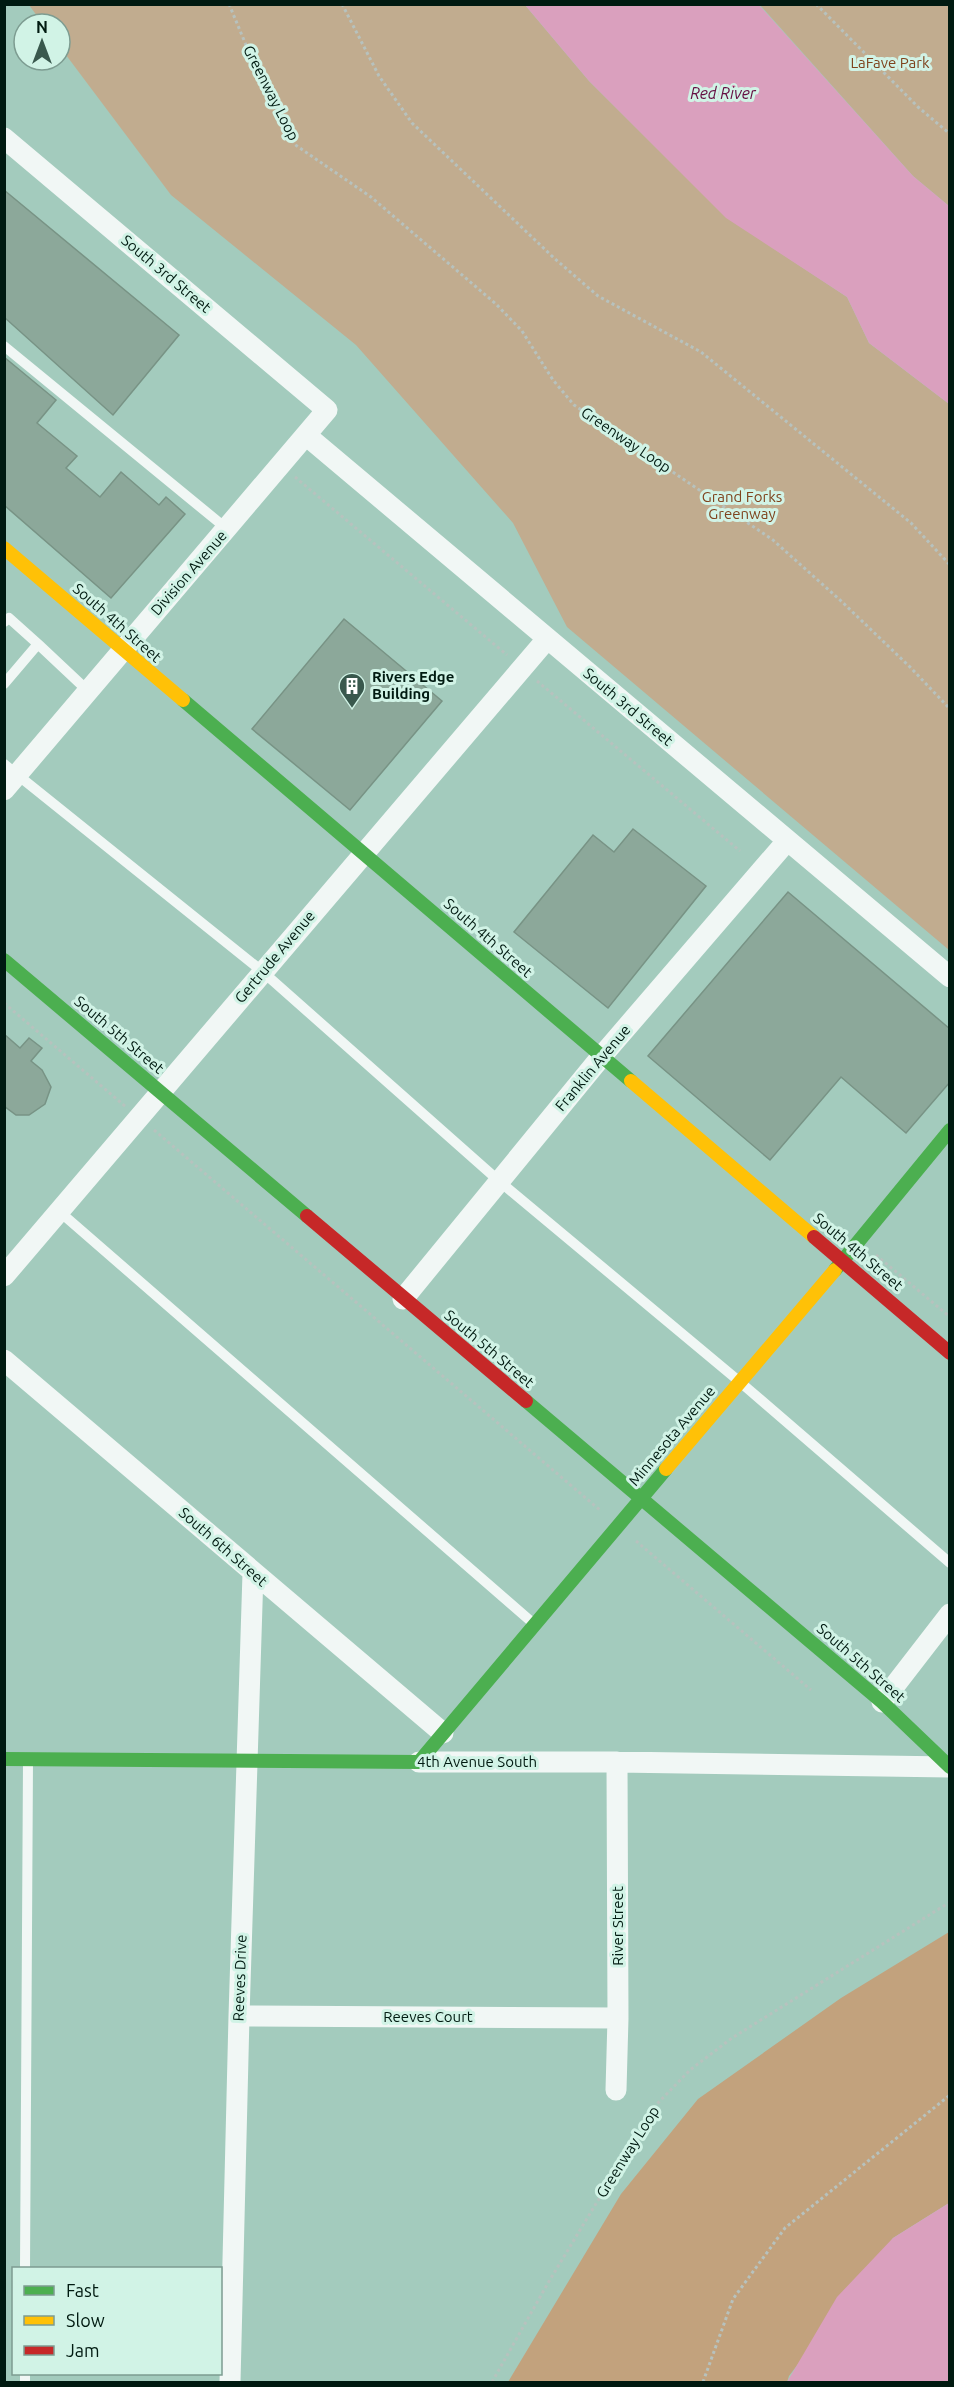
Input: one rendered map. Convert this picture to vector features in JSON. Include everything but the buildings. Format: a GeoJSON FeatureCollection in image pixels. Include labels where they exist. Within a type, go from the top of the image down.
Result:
{"type":"FeatureCollection","features":[{"type":"Feature","properties":{"kind":"street","name":"South 3rd Street"},"geometry":{"type":"LineString","coordinates":[[4,138],[327,410]]}},
{"type":"Feature","properties":{"kind":"street","name":"Division Avenue"},"geometry":{"type":"LineString","coordinates":[[9,776],[88,691],[327,410]]}},
{"type":"Feature","properties":{"kind":"street","name":"South 3rd Street"},"geometry":{"type":"LineString","coordinates":[[307,436],[950,977]]}},
{"type":"Feature","properties":{"kind":"street","name":"South 4th Street"},"geometry":{"type":"LineString","coordinates":[[4,548],[950,1353]]}},
{"type":"Feature","properties":{"kind":"street","name":"Gertrude Avenue"},"geometry":{"type":"LineString","coordinates":[[4,1276],[162,1093],[363,852],[547,639]]}},
{"type":"Feature","properties":{"kind":"street","name":"Franklin Avenue"},"geometry":{"type":"LineString","coordinates":[[403,1299],[601,1057],[787,841]]}},
{"type":"Feature","properties":{"kind":"street","name":"South 5th Street"},"geometry":{"type":"LineString","coordinates":[[4,960],[882,1702],[950,1767]]}},
{"type":"Feature","properties":{"kind":"street","name":"Minnesota Avenue"},"geometry":{"type":"LineString","coordinates":[[419,1762],[950,1130]]}},
{"type":"Feature","properties":{"kind":"street","name":"South 6th Street"},"geometry":{"type":"LineString","coordinates":[[4,1360],[443,1733]]}},
{"type":"Feature","properties":{"kind":"street","name":"Reeves Drive"},"geometry":{"type":"LineString","coordinates":[[230,2382],[238,2016],[253,1573]]}},
{"type":"Feature","properties":{"kind":"street"},"geometry":{"type":"LineString","coordinates":[[882,1702],[950,1614]]}},
{"type":"Feature","properties":{"kind":"street","name":"4th Avenue South"},"geometry":{"type":"LineString","coordinates":[[4,1759],[617,1762],[950,1767]]}},
{"type":"Feature","properties":{"kind":"street","name":"River Street"},"geometry":{"type":"LineString","coordinates":[[616,2090],[617,1762]]}},
{"type":"Feature","properties":{"kind":"street","name":"Reeves Court"},"geometry":{"type":"LineString","coordinates":[[238,2016],[618,2018]]}},
{"type":"Feature","properties":{"kind":"lane"},"geometry":{"type":"LineString","coordinates":[[4,346],[227,529]]}},
{"type":"Feature","properties":{"kind":"lane"},"geometry":{"type":"LineString","coordinates":[[4,622],[9,618],[88,691]]}},
{"type":"Feature","properties":{"kind":"lane"},"geometry":{"type":"LineString","coordinates":[[4,684],[38,644]]}},
{"type":"Feature","properties":{"kind":"lane"},"geometry":{"type":"LineString","coordinates":[[9,776],[263,972],[499,1181],[740,1382],[950,1563]]}},
{"type":"Feature","properties":{"kind":"lane"},"geometry":{"type":"LineString","coordinates":[[60,1212],[535,1624]]}},
{"type":"Feature","properties":{"kind":"lane"},"geometry":{"type":"LineString","coordinates":[[26,2267],[28,1759]]}},
{"type":"Feature","properties":{"kind":"path","name":"Greenway Loop"},"geometry":{"type":"LineString","coordinates":[[229,4],[253,62],[294,144],[371,197],[496,304],[522,331],[553,380],[574,405],[773,540],[910,667],[950,709]]}},
{"type":"Feature","properties":{"kind":"path"},"geometry":{"type":"LineString","coordinates":[[342,4],[378,76],[412,123],[554,258],[598,296],[701,352],[911,523],[950,564]]}},
{"type":"Feature","properties":{"kind":"path"},"geometry":{"type":"LineString","coordinates":[[816,4],[918,107],[950,134]]}},
{"type":"Feature","properties":{"kind":"path"},"geometry":{"type":"LineString","coordinates":[[4,1003],[811,1690]]}},
{"type":"Feature","properties":{"kind":"path"},"geometry":{"type":"LineString","coordinates":[[859,1240],[950,1317]]}},
{"type":"Feature","properties":{"kind":"path","name":"Greenway Loop"},"geometry":{"type":"LineString","coordinates":[[492,2382],[655,2106],[690,2070],[732,2038],[950,1902]]}},
{"type":"Feature","properties":{"kind":"path"},"geometry":{"type":"LineString","coordinates":[[703,2382],[733,2299],[785,2228],[950,2095]]}},
{"type":"Feature","properties":{"kind":"green space","name":"Grand Forks Greenway"},"geometry":{"type":"Polygon","coordinates":[[[29,5],[525,5],[589,81],[726,217],[847,297],[869,343],[949,404],[949,950],[567,627],[513,523],[356,345],[171,195],[72,63],[72,12],[34,12],[29,5]]]}},
{"type":"Feature","properties":{"kind":"green space","name":"LaFave Park"},"geometry":{"type":"Polygon","coordinates":[[[760,5],[949,5],[949,206],[913,176],[760,5]]]}},
{"type":"Feature","properties":{"kind":"shaded area"},"geometry":{"type":"Polygon","coordinates":[[[949,1932],[949,2203],[893,2238],[789,2376],[787,2382],[508,2382],[621,2194],[698,2099],[841,1998],[949,1932]]]}},
{"type":"Feature","properties":{"kind":"water","name":"Red River"},"geometry":{"type":"Polygon","coordinates":[[[525,5],[759,5],[913,176],[949,206],[949,404],[869,343],[847,297],[726,218],[589,81],[525,5]]]}},
{"type":"Feature","properties":{"kind":"water"},"geometry":{"type":"Polygon","coordinates":[[[949,2203],[949,2382],[787,2382],[837,2297],[893,2238],[949,2203]]]}},
{"type":"Feature","properties":{"kind":"traffic: fast"},"geometry":{"type":"LineString","coordinates":[[183,700],[631,1081]]}},
{"type":"Feature","properties":{"kind":"traffic: fast"},"geometry":{"type":"LineString","coordinates":[[4,960],[307,1216]]}},
{"type":"Feature","properties":{"kind":"traffic: fast"},"geometry":{"type":"LineString","coordinates":[[835,1270],[950,1130]]}},
{"type":"Feature","properties":{"kind":"traffic: fast"},"geometry":{"type":"LineString","coordinates":[[526,1401],[882,1702],[950,1767]]}},
{"type":"Feature","properties":{"kind":"traffic: fast"},"geometry":{"type":"LineString","coordinates":[[4,1759],[419,1762],[666,1469]]}},
{"type":"Feature","properties":{"kind":"traffic: slow"},"geometry":{"type":"LineString","coordinates":[[4,548],[183,700]]}},
{"type":"Feature","properties":{"kind":"traffic: slow"},"geometry":{"type":"LineString","coordinates":[[631,1081],[814,1237]]}},
{"type":"Feature","properties":{"kind":"traffic: slow"},"geometry":{"type":"LineString","coordinates":[[666,1469],[835,1270]]}},
{"type":"Feature","properties":{"kind":"traffic: jam"},"geometry":{"type":"LineString","coordinates":[[307,1216],[526,1401]]}},
{"type":"Feature","properties":{"kind":"traffic: jam"},"geometry":{"type":"LineString","coordinates":[[814,1237],[950,1353]]}},
{"type":"Feature","properties":{"kind":"place","name":"Rivers Edge Building"},"geometry":{"type":"Point","coordinates":[352,709]}}]}
